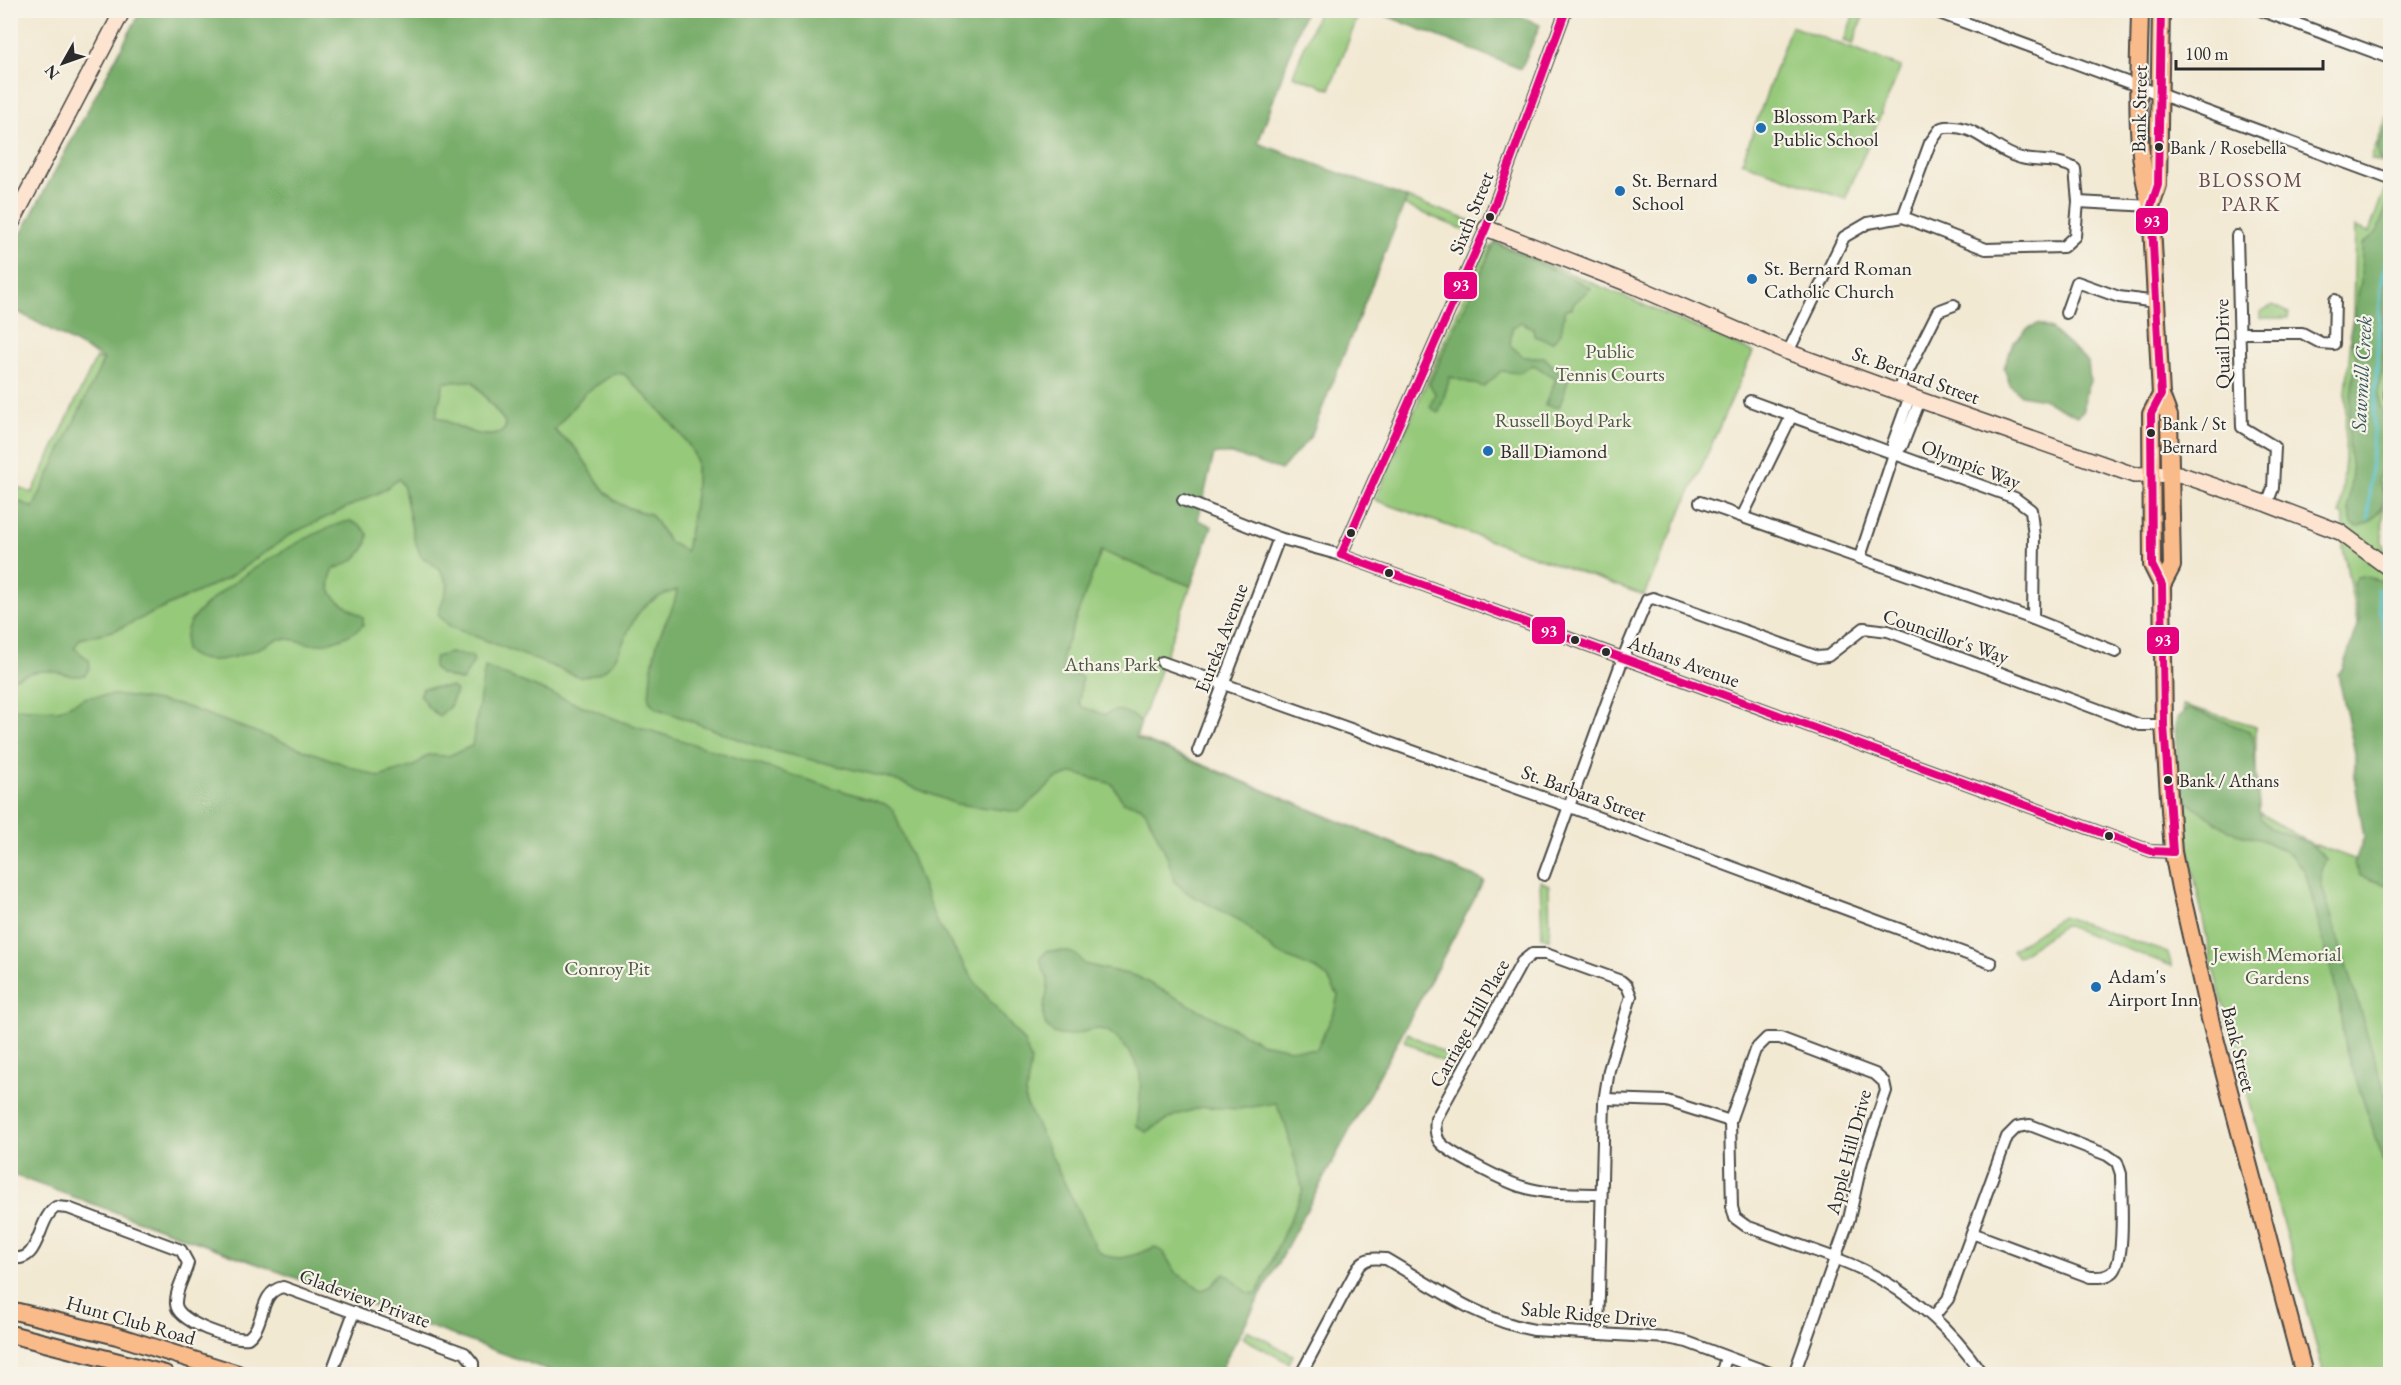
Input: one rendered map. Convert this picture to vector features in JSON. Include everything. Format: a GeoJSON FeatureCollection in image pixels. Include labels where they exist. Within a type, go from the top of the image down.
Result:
{"type":"FeatureCollection","features":[{"type":"Feature","properties":{"kind":"main road","name":"Bank Street"},"geometry":{"type":"LineString","coordinates":[[2140,10],[2139,88],[2144,183],[2151,206],[2161,395],[2169,416],[2172,566],[2162,585]]}},
{"type":"Feature","properties":{"kind":"main road","name":"Bank Street"},"geometry":{"type":"LineString","coordinates":[[2151,206],[2158,185],[2161,10]]}},
{"type":"Feature","properties":{"kind":"main road","name":"Bank Street"},"geometry":{"type":"LineString","coordinates":[[2161,395],[2151,414],[2152,566],[2162,585],[2164,725],[2174,852],[2197,968],[2304,1374]]}},
{"type":"Feature","properties":{"kind":"main road","name":"Hunt Club Road"},"geometry":{"type":"LineString","coordinates":[[10,1310],[117,1336],[238,1374]]}},
{"type":"Feature","properties":{"kind":"main road"},"geometry":{"type":"LineString","coordinates":[[10,1334],[165,1374]]}},
{"type":"Feature","properties":{"kind":"street"},"geometry":{"type":"LineString","coordinates":[[10,226],[123,10]]}},
{"type":"Feature","properties":{"kind":"street","name":"Sixth Street"},"geometry":{"type":"LineString","coordinates":[[1341,555],[1486,228],[1566,10]]}},
{"type":"Feature","properties":{"kind":"street"},"geometry":{"type":"LineString","coordinates":[[1931,10],[2139,88],[2391,178]]}},
{"type":"Feature","properties":{"kind":"street"},"geometry":{"type":"LineString","coordinates":[[2260,10],[2391,58]]}},
{"type":"Feature","properties":{"kind":"street"},"geometry":{"type":"LineString","coordinates":[[1788,352],[1844,237],[1868,223],[1903,217],[1986,249],[2063,247],[2072,242],[2075,236],[2078,202],[2075,169],[2067,164],[2019,158],[1961,127],[1950,126],[1935,133],[1903,217]]}},
{"type":"Feature","properties":{"kind":"street"},"geometry":{"type":"LineString","coordinates":[[2078,202],[2151,206]]}},
{"type":"Feature","properties":{"kind":"street","name":"St. Bernard Street"},"geometry":{"type":"LineString","coordinates":[[1486,228],[1637,287],[1788,352],[1909,396],[2134,475],[2186,476],[2267,504],[2340,532],[2391,569]]}},
{"type":"Feature","properties":{"kind":"street","name":"Quail Drive"},"geometry":{"type":"LineString","coordinates":[[2237,236],[2241,427],[2275,447],[2273,488],[2267,504]]}},
{"type":"Feature","properties":{"kind":"street"},"geometry":{"type":"LineString","coordinates":[[2066,313],[2077,282],[2125,298],[2156,302]]}},
{"type":"Feature","properties":{"kind":"street"},"geometry":{"type":"LineString","coordinates":[[2240,333],[2302,333],[2321,343],[2334,344],[2335,300]]}},
{"type":"Feature","properties":{"kind":"street","name":"Olympic Way"},"geometry":{"type":"LineString","coordinates":[[1860,557],[1894,454],[1893,443],[1938,311],[1954,305]]}},
{"type":"Feature","properties":{"kind":"street"},"geometry":{"type":"LineString","coordinates":[[2390,397],[2391,367]]}},
{"type":"Feature","properties":{"kind":"street","name":"Olympic Way"},"geometry":{"type":"LineString","coordinates":[[1750,401],[2015,498],[2031,510],[2034,537],[2033,619]]}},
{"type":"Feature","properties":{"kind":"street"},"geometry":{"type":"LineString","coordinates":[[1743,515],[1791,417]]}},
{"type":"Feature","properties":{"kind":"street","name":"Athans Avenue"},"geometry":{"type":"LineString","coordinates":[[1183,500],[1279,538],[1341,555],[2151,851],[2174,852]]}},
{"type":"Feature","properties":{"kind":"street"},"geometry":{"type":"LineString","coordinates":[[1700,502],[1743,515],[2033,619],[2116,652]]}},
{"type":"Feature","properties":{"kind":"street","name":"Eureka Avenue"},"geometry":{"type":"LineString","coordinates":[[1198,751],[1279,538]]}},
{"type":"Feature","properties":{"kind":"street","name":"Councillor's Way"},"geometry":{"type":"LineString","coordinates":[[1623,658],[1647,600],[1653,598],[1818,657],[1828,656],[1864,628],[1888,631],[2140,725],[2164,725]]}},
{"type":"Feature","properties":{"kind":"street"},"geometry":{"type":"LineString","coordinates":[[1544,875],[1623,658]]}},
{"type":"Feature","properties":{"kind":"street","name":"St. Barbara Street"},"geometry":{"type":"LineString","coordinates":[[1162,662],[1224,682],[1570,807],[1991,963]]}},
{"type":"Feature","properties":{"kind":"street","name":"Carriage Hill Place"},"geometry":{"type":"LineString","coordinates":[[1598,1334],[1605,1099],[1609,1070],[1630,1005],[1630,990],[1621,981],[1538,953],[1532,954],[1522,962],[1436,1119],[1435,1127],[1439,1141],[1446,1148],[1517,1185],[1551,1192],[1602,1194]]}},
{"type":"Feature","properties":{"kind":"street","name":"Apple Hill Drive"},"geometry":{"type":"LineString","coordinates":[[1835,1258],[1849,1219],[1862,1161],[1886,1091],[1884,1082],[1875,1074],[1780,1038],[1767,1038],[1755,1050],[1730,1121],[1732,1207],[1735,1218],[1746,1226],[1835,1258],[1897,1288],[1934,1316],[1983,1374]]}},
{"type":"Feature","properties":{"kind":"street"},"geometry":{"type":"LineString","coordinates":[[1605,1099],[1667,1101],[1730,1121]]}},
{"type":"Feature","properties":{"kind":"street"},"geometry":{"type":"LineString","coordinates":[[1934,1316],[1948,1299],[1972,1233],[2007,1137],[2017,1127],[2030,1125],[2107,1155],[2117,1162],[2121,1174],[2120,1259],[2114,1272],[2103,1277],[2090,1277],[1972,1233]]}},
{"type":"Feature","properties":{"kind":"street","name":"Gladeview Private"},"geometry":{"type":"LineString","coordinates":[[10,1257],[21,1259],[32,1252],[47,1215],[56,1207],[62,1207],[181,1250],[187,1257],[188,1263],[176,1296],[178,1313],[187,1320],[242,1339],[252,1335],[268,1297],[277,1289],[291,1289],[465,1353],[473,1363],[473,1374]]}},
{"type":"Feature","properties":{"kind":"street","name":"Sable Ridge Drive"},"geometry":{"type":"LineString","coordinates":[[1304,1373],[1358,1267],[1368,1258],[1386,1259],[1493,1320],[1534,1330],[1667,1338],[1687,1342],[1773,1374]]}},
{"type":"Feature","properties":{"kind":"street"},"geometry":{"type":"LineString","coordinates":[[1794,1374],[1835,1258]]}},
{"type":"Feature","properties":{"kind":"street"},"geometry":{"type":"LineString","coordinates":[[332,1374],[354,1312]]}},
{"type":"Feature","properties":{"kind":"street"},"geometry":{"type":"LineString","coordinates":[[1721,1374],[1726,1358]]}},
{"type":"Feature","properties":{"kind":"green space"},"geometry":{"type":"Polygon","coordinates":[[[1319,10],[1345,11],[1358,16],[1330,89],[1293,75],[1319,10]]]}},
{"type":"Feature","properties":{"kind":"green space"},"geometry":{"type":"Polygon","coordinates":[[[141,11],[1305,11],[1258,143],[1407,198],[1311,436],[1281,470],[1231,454],[1214,454],[1198,520],[1212,526],[1191,586],[1101,551],[1062,656],[1063,673],[1072,673],[1082,677],[1079,702],[1082,707],[1105,715],[1110,712],[1124,711],[1141,722],[1136,738],[1484,881],[1218,1374],[559,1374],[11,1174],[11,708],[59,710],[87,697],[115,695],[184,706],[379,777],[414,766],[428,755],[448,756],[472,746],[485,667],[623,722],[885,804],[894,811],[935,919],[975,982],[1024,1042],[1031,1061],[1025,1101],[1096,1248],[1109,1257],[1117,1258],[1132,1256],[1155,1247],[1164,1253],[1175,1272],[1202,1290],[1210,1287],[1224,1274],[1247,1292],[1257,1293],[1303,1190],[1286,1127],[1276,1103],[1239,1109],[1203,1107],[1176,1115],[1146,1132],[1137,1126],[1139,1070],[1119,1040],[1100,1029],[1066,1036],[1054,1033],[1048,1028],[1044,1012],[1048,983],[1040,958],[1047,951],[1073,953],[1084,964],[1136,976],[1261,1043],[1291,1049],[1316,1050],[1334,1013],[1338,995],[1327,977],[1317,970],[1275,952],[1241,921],[1189,894],[1174,881],[1168,858],[1146,812],[1140,806],[1123,802],[1112,784],[1073,773],[1056,779],[1019,812],[956,804],[889,778],[765,749],[656,708],[649,701],[653,659],[677,590],[658,597],[641,610],[613,662],[605,670],[594,675],[580,677],[451,627],[438,615],[448,585],[440,569],[421,556],[414,539],[404,488],[399,479],[382,491],[293,533],[228,578],[116,630],[80,639],[74,648],[89,660],[90,667],[85,675],[75,676],[43,671],[29,673],[11,680],[10,497],[33,508],[104,359],[11,308],[11,253],[141,11]],[[615,373],[585,393],[554,430],[576,449],[598,483],[612,499],[635,510],[651,514],[669,542],[686,551],[696,487],[694,455],[682,436],[652,402],[624,374],[615,373]],[[473,381],[444,382],[436,416],[471,432],[498,434],[505,429],[505,422],[473,381]]]}},
{"type":"Feature","properties":{"kind":"green space"},"geometry":{"type":"Polygon","coordinates":[[[1374,11],[1510,11],[1540,25],[1521,69],[1374,11]]]}},
{"type":"Feature","properties":{"kind":"green space"},"geometry":{"type":"Polygon","coordinates":[[[1855,11],[1865,11],[1853,44],[1844,41],[1855,11]]]}},
{"type":"Feature","properties":{"kind":"green space"},"geometry":{"type":"Polygon","coordinates":[[[1791,26],[1901,67],[1845,199],[1742,162],[1791,26]]]}},
{"type":"Feature","properties":{"kind":"green space"},"geometry":{"type":"Polygon","coordinates":[[[2387,117],[2390,118],[2390,166],[2371,159],[2387,117]]]}},
{"type":"Feature","properties":{"kind":"green space"},"geometry":{"type":"Polygon","coordinates":[[[2390,121],[2390,166],[2379,159],[2378,146],[2390,121]]]}},
{"type":"Feature","properties":{"kind":"green space"},"geometry":{"type":"Polygon","coordinates":[[[2385,188],[2390,190],[2390,289],[2384,326],[2386,413],[2382,542],[2390,565],[2390,860],[2368,683],[2343,548],[2344,516],[2340,514],[2345,459],[2346,393],[2353,317],[2355,227],[2369,232],[2385,188]]]}},
{"type":"Feature","properties":{"kind":"green space"},"geometry":{"type":"Polygon","coordinates":[[[2390,197],[2390,274],[2385,287],[2383,363],[2379,386],[2380,406],[2389,431],[2390,451],[2378,479],[2383,493],[2383,504],[2373,519],[2358,527],[2352,524],[2348,506],[2352,471],[2349,448],[2350,403],[2356,357],[2350,333],[2361,282],[2362,244],[2377,232],[2390,197]]]}},
{"type":"Feature","properties":{"kind":"green space"},"geometry":{"type":"Polygon","coordinates":[[[1407,198],[1474,222],[1469,232],[1404,205],[1407,198]]]}},
{"type":"Feature","properties":{"kind":"green space"},"geometry":{"type":"Polygon","coordinates":[[[1495,242],[1591,288],[1573,304],[1572,308],[1565,309],[1561,333],[1552,342],[1534,336],[1533,328],[1521,322],[1512,328],[1510,345],[1524,357],[1544,357],[1568,381],[1559,408],[1545,405],[1556,379],[1534,365],[1518,373],[1501,371],[1484,387],[1450,377],[1439,413],[1430,407],[1435,393],[1429,384],[1495,242]]]}},
{"type":"Feature","properties":{"kind":"green space","name":"Russell Boyd Park"},"geometry":{"type":"Polygon","coordinates":[[[1499,243],[1753,352],[1644,595],[1375,500],[1485,249],[1499,243]]]}},
{"type":"Feature","properties":{"kind":"green space"},"geometry":{"type":"Polygon","coordinates":[[[2273,305],[2289,313],[2288,318],[2260,318],[2260,312],[2273,305]]]}},
{"type":"Feature","properties":{"kind":"green space"},"geometry":{"type":"Polygon","coordinates":[[[2038,324],[2051,329],[2088,362],[2090,381],[2085,394],[2084,410],[2077,416],[2043,399],[2021,395],[2010,385],[2004,368],[2013,343],[2028,328],[2038,324]]]}},
{"type":"Feature","properties":{"kind":"green space","name":"Conroy Pit"},"geometry":{"type":"Polygon","coordinates":[[[96,358],[1109,726],[1484,881],[1218,1374],[559,1374],[11,1174],[10,484],[32,493],[96,358]]]}},
{"type":"Feature","properties":{"kind":"green space"},"geometry":{"type":"Polygon","coordinates":[[[615,373],[624,374],[652,402],[682,436],[694,455],[696,488],[686,552],[669,542],[651,514],[634,510],[612,499],[575,448],[554,429],[585,393],[615,373]]]}},
{"type":"Feature","properties":{"kind":"green space"},"geometry":{"type":"Polygon","coordinates":[[[472,381],[505,422],[505,429],[498,434],[471,432],[436,416],[444,382],[472,381]]]}},
{"type":"Feature","properties":{"kind":"green space"},"geometry":{"type":"Polygon","coordinates":[[[350,521],[361,526],[368,534],[367,541],[357,557],[334,569],[330,586],[336,598],[363,617],[363,625],[359,629],[339,639],[318,644],[280,639],[245,654],[223,659],[202,659],[185,650],[186,633],[190,623],[218,595],[289,548],[313,535],[350,521]]]}},
{"type":"Feature","properties":{"kind":"green space","name":"Athans Park"},"geometry":{"type":"Polygon","coordinates":[[[1101,551],[1191,586],[1136,735],[1044,700],[1101,551]]]}},
{"type":"Feature","properties":{"kind":"green space"},"geometry":{"type":"Polygon","coordinates":[[[2363,576],[2385,582],[2390,589],[2390,886],[2360,876],[2354,864],[2364,837],[2355,782],[2355,753],[2338,674],[2342,670],[2359,620],[2353,583],[2357,577],[2363,576]]]}},
{"type":"Feature","properties":{"kind":"green space"},"geometry":{"type":"Polygon","coordinates":[[[450,653],[472,656],[474,661],[462,681],[440,674],[433,667],[435,657],[450,653]]]}},
{"type":"Feature","properties":{"kind":"green space"},"geometry":{"type":"Polygon","coordinates":[[[452,687],[456,691],[450,706],[439,716],[428,707],[420,695],[423,688],[452,687]]]}},
{"type":"Feature","properties":{"kind":"green space","name":"Jewish Memorial Gardens"},"geometry":{"type":"Polygon","coordinates":[[[2183,705],[2256,726],[2256,811],[2310,843],[2390,872],[2390,1374],[2324,1374],[2212,964],[2188,845],[2183,705]]]}},
{"type":"Feature","properties":{"kind":"green space"},"geometry":{"type":"Polygon","coordinates":[[[2189,708],[2249,731],[2253,736],[2260,818],[2270,828],[2310,843],[2326,859],[2321,870],[2321,883],[2390,1109],[2390,1168],[2384,1162],[2344,1043],[2339,1001],[2305,871],[2292,856],[2281,849],[2262,840],[2229,831],[2188,802],[2179,791],[2175,725],[2177,718],[2189,708]]]}},
{"type":"Feature","properties":{"kind":"green space"},"geometry":{"type":"Polygon","coordinates":[[[1540,881],[1549,885],[1550,940],[1542,937],[1540,881]]]}},
{"type":"Feature","properties":{"kind":"green space"},"geometry":{"type":"Polygon","coordinates":[[[2062,916],[2168,953],[2172,966],[2064,925],[2018,957],[2012,950],[2062,916]]]}},
{"type":"Feature","properties":{"kind":"green space"},"geometry":{"type":"Polygon","coordinates":[[[1408,1033],[1453,1058],[1449,1065],[1404,1041],[1408,1033]]]}},
{"type":"Feature","properties":{"kind":"green space"},"geometry":{"type":"Polygon","coordinates":[[[1247,1330],[1293,1355],[1289,1363],[1243,1338],[1247,1330]]]}},
{"type":"Feature","properties":{"kind":"waterway","name":"Sawmill Creek"},"geometry":{"type":"LineString","coordinates":[[2368,519],[2381,289],[2390,232]]}},
{"type":"Feature","properties":{"kind":"waterway","name":"Sawmill Creek"},"geometry":{"type":"LineString","coordinates":[[2377,589],[2390,668]]}},
{"type":"Feature","properties":{"kind":"transit line","name":"93"},"geometry":{"type":"LineString","coordinates":[[1341,555],[1486,228],[1566,10]]}},
{"type":"Feature","properties":{"kind":"transit line","name":"93"},"geometry":{"type":"LineString","coordinates":[[2161,10],[2158,185],[2151,206],[2161,395],[2151,414],[2152,565],[2162,585],[2164,725],[2173,852]]}},
{"type":"Feature","properties":{"kind":"transit line","name":"93"},"geometry":{"type":"LineString","coordinates":[[1341,555],[2151,851],[2173,852]]}},
{"type":"Feature","properties":{"kind":"place","name":"Blossom Park Public School"},"geometry":{"type":"Point","coordinates":[1761,128]}},
{"type":"Feature","properties":{"kind":"place","name":"Bank / Rosebella"},"geometry":{"type":"Point","coordinates":[2159,147]}},
{"type":"Feature","properties":{"kind":"place","name":"St. Bernard School"},"geometry":{"type":"Point","coordinates":[1620,191]}},
{"type":"Feature","properties":{"kind":"place","name":"St. Bernard Roman Catholic Church"},"geometry":{"type":"Point","coordinates":[1752,279]}},
{"type":"Feature","properties":{"kind":"place","name":"Bank / St Bernard"},"geometry":{"type":"Point","coordinates":[2151,433]}},
{"type":"Feature","properties":{"kind":"place","name":"Ball Diamond"},"geometry":{"type":"Point","coordinates":[1488,451]}},
{"type":"Feature","properties":{"kind":"place","name":"Bank / Athans"},"geometry":{"type":"Point","coordinates":[2168,780]}},
{"type":"Feature","properties":{"kind":"place","name":"Adam's Airport Inn"},"geometry":{"type":"Point","coordinates":[2096,987]}},
{"type":"Feature","properties":{"kind":"district","name":"BLOSSOM PARK"},"geometry":{"type":"Point","coordinates":[2251,191]}},
{"type":"Feature","properties":{"kind":"park label","name":"Public Tennis Courts"},"geometry":{"type":"Point","coordinates":[1610,362]}}]}
